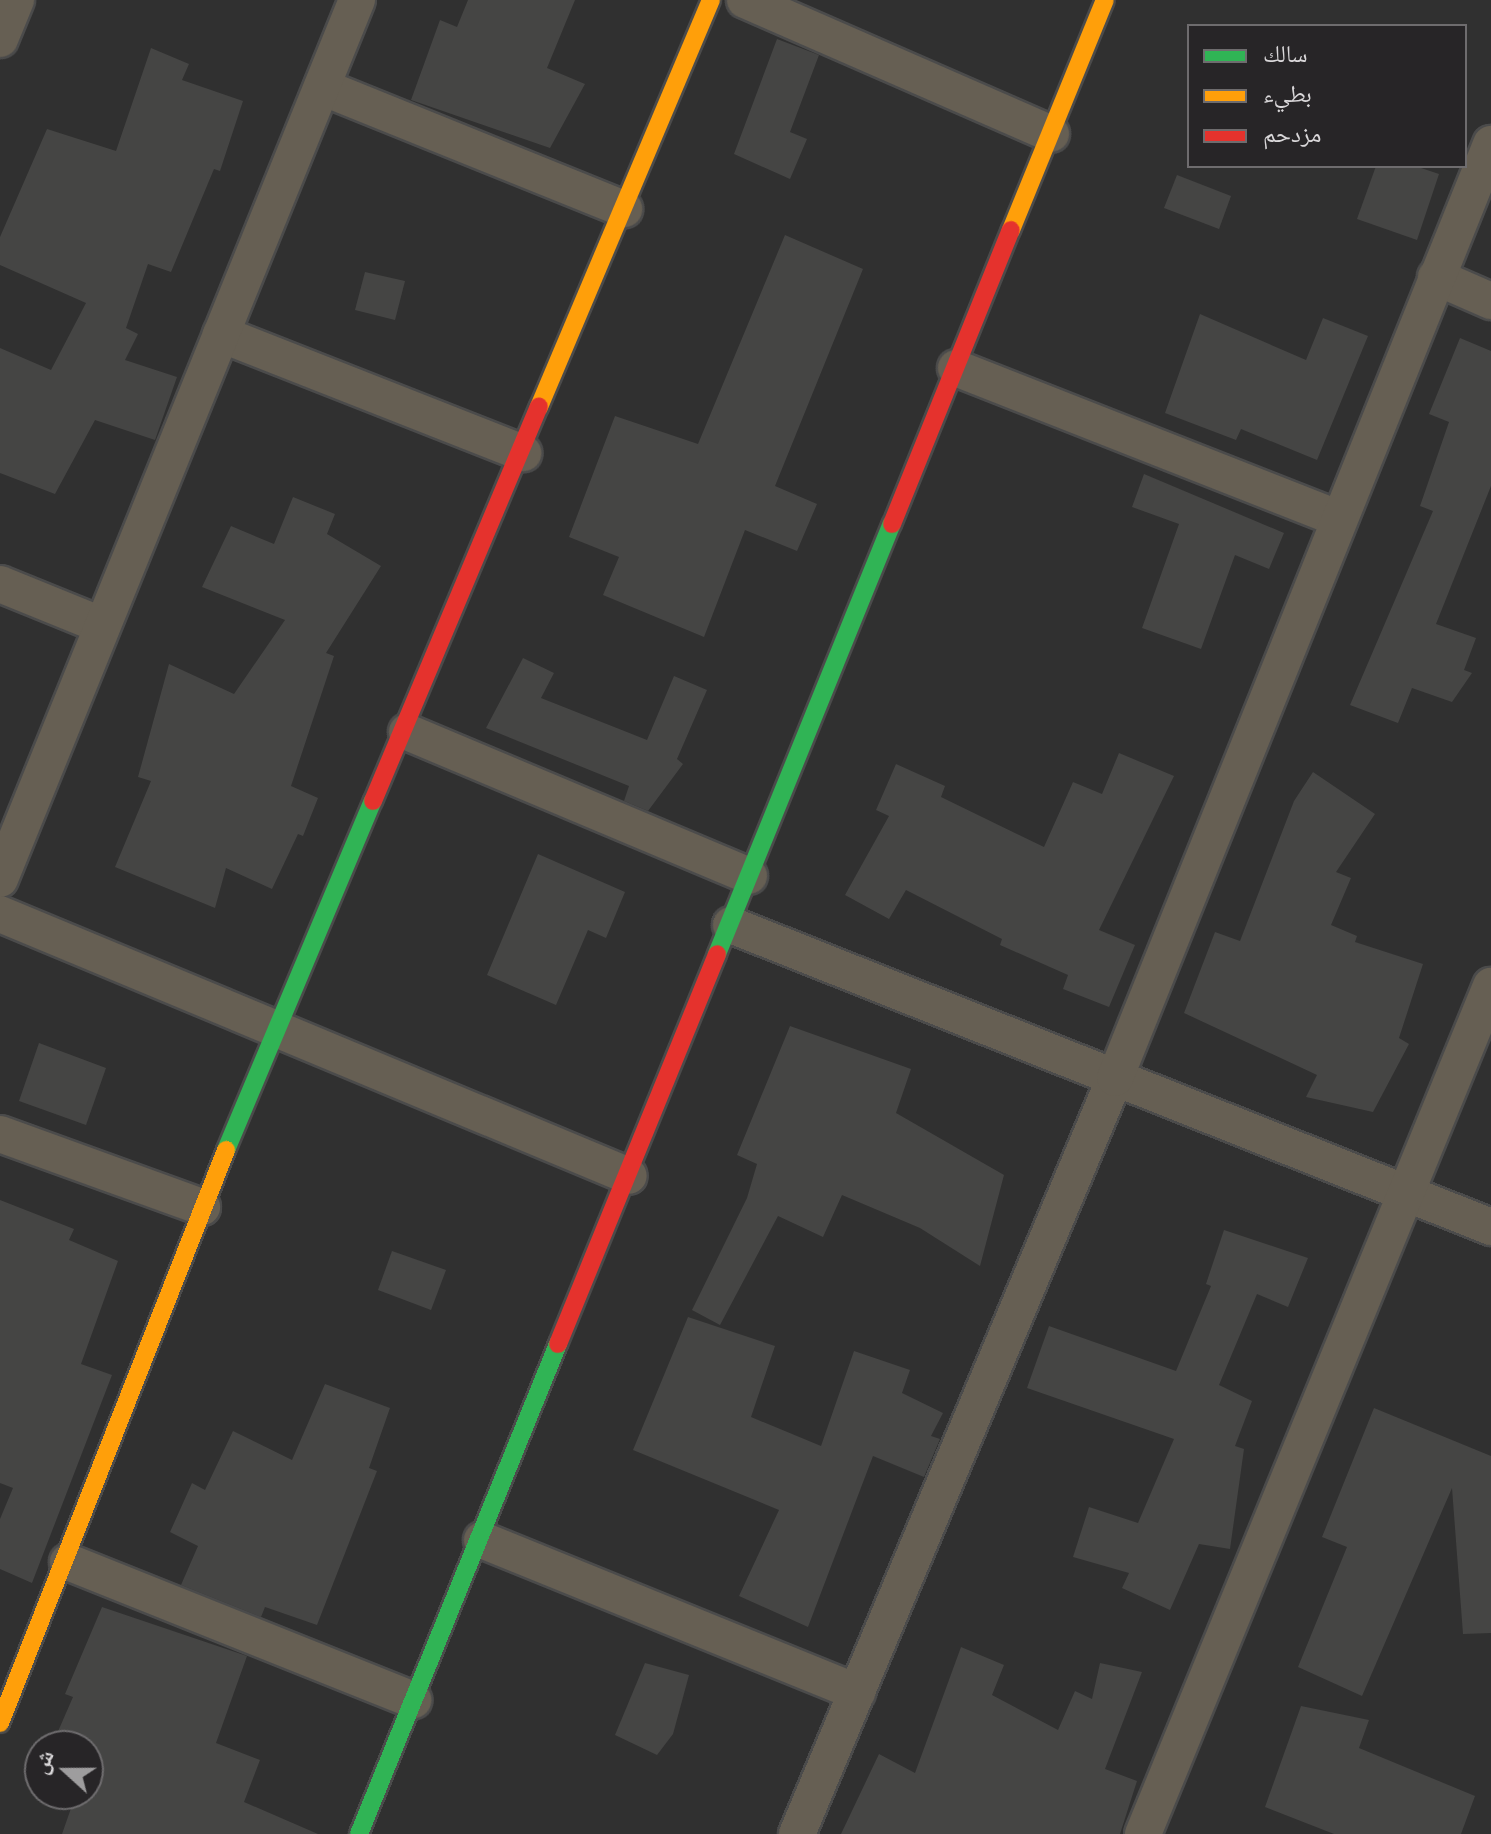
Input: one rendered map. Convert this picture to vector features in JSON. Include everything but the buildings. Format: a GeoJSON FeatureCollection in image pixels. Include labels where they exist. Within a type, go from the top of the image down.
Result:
{"type":"FeatureCollection","features":[{"type":"Feature","properties":{"kind":"street"},"geometry":{"type":"LineString","coordinates":[[0,39],[16,0]]}},
{"type":"Feature","properties":{"kind":"street"},"geometry":{"type":"LineString","coordinates":[[0,879],[357,0]]}},
{"type":"Feature","properties":{"kind":"street"},"geometry":{"type":"LineString","coordinates":[[0,1723],[68,1562],[202,1207],[407,732],[711,0]]}},
{"type":"Feature","properties":{"kind":"street"},"geometry":{"type":"LineString","coordinates":[[745,0],[1051,134]]}},
{"type":"Feature","properties":{"kind":"street"},"geometry":{"type":"LineString","coordinates":[[359,1834],[482,1540],[1105,0]]}},
{"type":"Feature","properties":{"kind":"street"},"geometry":{"type":"LineString","coordinates":[[322,87],[624,209]]}},
{"type":"Feature","properties":{"kind":"street"},"geometry":{"type":"LineString","coordinates":[[797,1834],[1115,1078],[1491,144]]}},
{"type":"Feature","properties":{"kind":"street"},"geometry":{"type":"LineString","coordinates":[[1436,277],[1491,301]]}},
{"type":"Feature","properties":{"kind":"street"},"geometry":{"type":"LineString","coordinates":[[221,334],[523,453]]}},
{"type":"Feature","properties":{"kind":"street"},"geometry":{"type":"LineString","coordinates":[[956,368],[1339,519]]}},
{"type":"Feature","properties":{"kind":"street"},"geometry":{"type":"LineString","coordinates":[[0,584],[101,625]]}},
{"type":"Feature","properties":{"kind":"street"},"geometry":{"type":"LineString","coordinates":[[407,732],[749,876]]}},
{"type":"Feature","properties":{"kind":"street"},"geometry":{"type":"LineString","coordinates":[[0,914],[629,1176]]}},
{"type":"Feature","properties":{"kind":"street"},"geometry":{"type":"LineString","coordinates":[[731,925],[1491,1227]]}},
{"type":"Feature","properties":{"kind":"street"},"geometry":{"type":"LineString","coordinates":[[1143,1834],[1491,986]]}},
{"type":"Feature","properties":{"kind":"street"},"geometry":{"type":"LineString","coordinates":[[0,1134],[202,1207]]}},
{"type":"Feature","properties":{"kind":"street"},"geometry":{"type":"LineString","coordinates":[[482,1540],[857,1692]]}},
{"type":"Feature","properties":{"kind":"street"},"geometry":{"type":"LineString","coordinates":[[68,1562],[413,1700]]}},
{"type":"Feature","properties":{"kind":"traffic: fast"},"geometry":{"type":"LineString","coordinates":[[717,954],[892,524]]}},
{"type":"Feature","properties":{"kind":"traffic: fast"},"geometry":{"type":"LineString","coordinates":[[226,1150],[373,801]]}},
{"type":"Feature","properties":{"kind":"traffic: fast"},"geometry":{"type":"LineString","coordinates":[[359,1834],[558,1344]]}},
{"type":"Feature","properties":{"kind":"traffic: slow"},"geometry":{"type":"LineString","coordinates":[[539,407],[711,0]]}},
{"type":"Feature","properties":{"kind":"traffic: slow"},"geometry":{"type":"LineString","coordinates":[[1011,230],[1105,0]]}},
{"type":"Feature","properties":{"kind":"traffic: slow"},"geometry":{"type":"LineString","coordinates":[[0,1723],[226,1150]]}},
{"type":"Feature","properties":{"kind":"traffic: jam"},"geometry":{"type":"LineString","coordinates":[[892,524],[1011,230]]}},
{"type":"Feature","properties":{"kind":"traffic: jam"},"geometry":{"type":"LineString","coordinates":[[373,801],[539,407]]}},
{"type":"Feature","properties":{"kind":"traffic: jam"},"geometry":{"type":"LineString","coordinates":[[558,1344],[717,954]]}}]}
